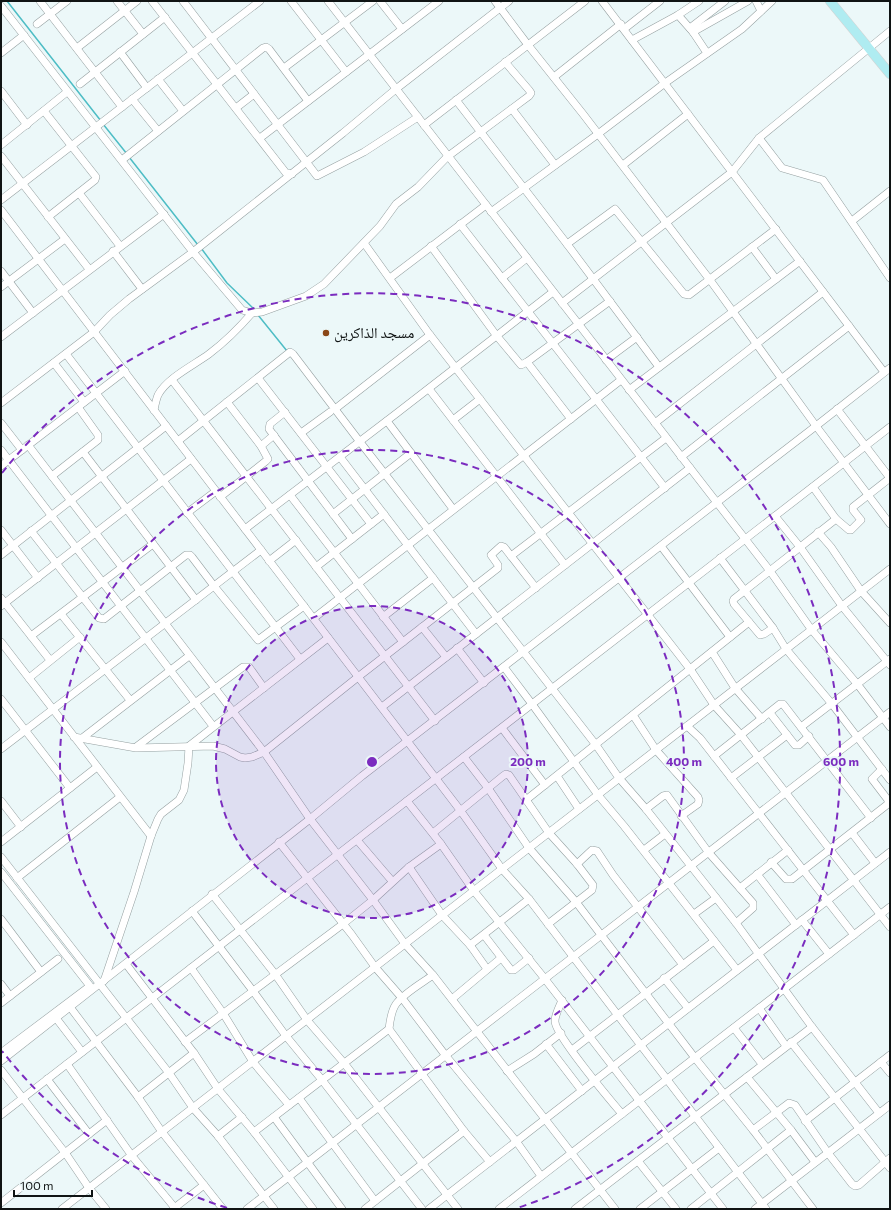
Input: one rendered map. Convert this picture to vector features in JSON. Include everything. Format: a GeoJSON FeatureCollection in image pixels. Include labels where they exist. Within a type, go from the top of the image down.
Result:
{"type":"FeatureCollection","features":[{"type":"Feature","properties":{"kind":"main road"},"geometry":{"type":"LineString","coordinates":[[830,1],[890,74]]}},
{"type":"Feature","properties":{"kind":"street"},"geometry":{"type":"LineString","coordinates":[[40,1],[122,107]]}},
{"type":"Feature","properties":{"kind":"street"},"geometry":{"type":"LineString","coordinates":[[37,24],[67,1]]}},
{"type":"Feature","properties":{"kind":"street"},"geometry":{"type":"LineString","coordinates":[[117,1],[143,34]]}},
{"type":"Feature","properties":{"kind":"street"},"geometry":{"type":"LineString","coordinates":[[77,48],[137,1]]}},
{"type":"Feature","properties":{"kind":"street"},"geometry":{"type":"LineString","coordinates":[[152,1],[286,173],[292,174]]}},
{"type":"Feature","properties":{"kind":"street"},"geometry":{"type":"LineString","coordinates":[[184,1],[317,176],[320,176],[364,152],[418,117]]}},
{"type":"Feature","properties":{"kind":"street"},"geometry":{"type":"LineString","coordinates":[[1,200],[260,1]]}},
{"type":"Feature","properties":{"kind":"street"},"geometry":{"type":"LineString","coordinates":[[291,1],[346,72]]}},
{"type":"Feature","properties":{"kind":"street"},"geometry":{"type":"LineString","coordinates":[[328,1],[418,117],[447,157],[486,205],[770,571],[811,629],[858,685],[890,727]]}},
{"type":"Feature","properties":{"kind":"street"},"geometry":{"type":"LineString","coordinates":[[284,68],[322,41],[373,1]]}},
{"type":"Feature","properties":{"kind":"street"},"geometry":{"type":"LineString","coordinates":[[380,1],[402,29]]}},
{"type":"Feature","properties":{"kind":"street"},"geometry":{"type":"LineString","coordinates":[[260,138],[439,1]]}},
{"type":"Feature","properties":{"kind":"street"},"geometry":{"type":"LineString","coordinates":[[495,1],[623,165],[734,311],[816,426],[890,524]]}},
{"type":"Feature","properties":{"kind":"street"},"geometry":{"type":"LineString","coordinates":[[1,403],[94,332],[110,315],[193,252],[396,89],[509,1]]}},
{"type":"Feature","properties":{"kind":"street"},"geometry":{"type":"LineString","coordinates":[[424,125],[585,1]]}},
{"type":"Feature","properties":{"kind":"street"},"geometry":{"type":"LineString","coordinates":[[1,1061],[102,983],[212,894],[310,819],[362,776],[408,742],[887,370],[849,326],[602,1]]}},
{"type":"Feature","properties":{"kind":"street"},"geometry":{"type":"LineString","coordinates":[[554,77],[660,1]]}},
{"type":"Feature","properties":{"kind":"street"},"geometry":{"type":"LineString","coordinates":[[692,30],[725,1]]}},
{"type":"Feature","properties":{"kind":"street"},"geometry":{"type":"LineString","coordinates":[[692,30],[748,1]]}},
{"type":"Feature","properties":{"kind":"street"},"geometry":{"type":"LineString","coordinates":[[756,1],[761,11]]}},
{"type":"Feature","properties":{"kind":"street"},"geometry":{"type":"LineString","coordinates":[[491,212],[665,83],[742,29],[772,1]]}},
{"type":"Feature","properties":{"kind":"street"},"geometry":{"type":"LineString","coordinates":[[632,40],[678,15],[696,2]]}},
{"type":"Feature","properties":{"kind":"street"},"geometry":{"type":"LineString","coordinates":[[1,6],[193,252],[242,310],[252,313],[262,312],[306,296],[324,284],[380,226],[396,204],[422,183],[447,157],[529,96],[531,93],[506,62]]}},
{"type":"Feature","properties":{"kind":"street"},"geometry":{"type":"LineString","coordinates":[[678,15],[692,30],[707,53]]}},
{"type":"Feature","properties":{"kind":"street"},"geometry":{"type":"LineString","coordinates":[[80,84],[165,18]]}},
{"type":"Feature","properties":{"kind":"street"},"geometry":{"type":"LineString","coordinates":[[562,303],[732,172],[759,138],[890,31]]}},
{"type":"Feature","properties":{"kind":"street"},"geometry":{"type":"LineString","coordinates":[[1,53],[24,36]]}},
{"type":"Feature","properties":{"kind":"street"},"geometry":{"type":"LineString","coordinates":[[122,160],[216,84],[266,47],[284,68],[308,101]]}},
{"type":"Feature","properties":{"kind":"street"},"geometry":{"type":"LineString","coordinates":[[120,52],[147,88]]}},
{"type":"Feature","properties":{"kind":"street"},"geometry":{"type":"LineString","coordinates":[[158,78],[183,111]]}},
{"type":"Feature","properties":{"kind":"street"},"geometry":{"type":"LineString","coordinates":[[1,91],[27,125]]}},
{"type":"Feature","properties":{"kind":"street"},"geometry":{"type":"LineString","coordinates":[[1,145],[67,92]]}},
{"type":"Feature","properties":{"kind":"street"},"geometry":{"type":"LineString","coordinates":[[236,108],[254,94]]}},
{"type":"Feature","properties":{"kind":"street"},"geometry":{"type":"LineString","coordinates":[[132,99],[158,131]]}},
{"type":"Feature","properties":{"kind":"street"},"geometry":{"type":"LineString","coordinates":[[456,100],[637,336],[659,367]]}},
{"type":"Feature","properties":{"kind":"street"},"geometry":{"type":"LineString","coordinates":[[512,109],[555,165]]}},
{"type":"Feature","properties":{"kind":"street"},"geometry":{"type":"LineString","coordinates":[[44,111],[96,177],[95,180],[48,217]]}},
{"type":"Feature","properties":{"kind":"street"},"geometry":{"type":"LineString","coordinates":[[623,165],[688,114]]}},
{"type":"Feature","properties":{"kind":"street"},"geometry":{"type":"LineString","coordinates":[[759,138],[782,168],[823,180],[890,278]]}},
{"type":"Feature","properties":{"kind":"street"},"geometry":{"type":"LineString","coordinates":[[1,156],[89,269]]}},
{"type":"Feature","properties":{"kind":"street"},"geometry":{"type":"LineString","coordinates":[[852,221],[890,191]]}},
{"type":"Feature","properties":{"kind":"street"},"geometry":{"type":"LineString","coordinates":[[78,193],[120,246]]}},
{"type":"Feature","properties":{"kind":"street"},"geometry":{"type":"LineString","coordinates":[[390,278],[430,246],[486,205]]}},
{"type":"Feature","properties":{"kind":"street"},"geometry":{"type":"LineString","coordinates":[[567,244],[615,209],[684,294],[689,295],[776,229]]}},
{"type":"Feature","properties":{"kind":"street"},"geometry":{"type":"LineString","coordinates":[[1,210],[436,778],[502,869],[529,899],[764,1206]]}},
{"type":"Feature","properties":{"kind":"street"},"geometry":{"type":"LineString","coordinates":[[1,337],[89,269],[164,214]]}},
{"type":"Feature","properties":{"kind":"street"},"geometry":{"type":"LineString","coordinates":[[460,224],[664,488]]}},
{"type":"Feature","properties":{"kind":"street"},"geometry":{"type":"LineString","coordinates":[[1,287],[65,239]]}},
{"type":"Feature","properties":{"kind":"street"},"geometry":{"type":"LineString","coordinates":[[364,243],[430,335],[690,669],[714,705],[741,735],[890,927]]}},
{"type":"Feature","properties":{"kind":"street"},"geometry":{"type":"LineString","coordinates":[[430,246],[519,364],[523,365],[528,362],[610,301]]}},
{"type":"Feature","properties":{"kind":"street"},"geometry":{"type":"LineString","coordinates":[[752,247],[776,279]]}},
{"type":"Feature","properties":{"kind":"street"},"geometry":{"type":"LineString","coordinates":[[113,251],[142,290]]}},
{"type":"Feature","properties":{"kind":"street"},"geometry":{"type":"LineString","coordinates":[[502,278],[527,258]]}},
{"type":"Feature","properties":{"kind":"street"},"geometry":{"type":"LineString","coordinates":[[629,390],[800,261]]}},
{"type":"Feature","properties":{"kind":"street"},"geometry":{"type":"LineString","coordinates":[[1,271],[33,313]]}},
{"type":"Feature","properties":{"kind":"street"},"geometry":{"type":"LineString","coordinates":[[246,529],[553,292]]}},
{"type":"Feature","properties":{"kind":"street"},"geometry":{"type":"LineString","coordinates":[[655,423],[823,292]]}},
{"type":"Feature","properties":{"kind":"street"},"geometry":{"type":"LineString","coordinates":[[154,410],[159,394],[165,386],[209,354],[236,331],[252,313]]}},
{"type":"Feature","properties":{"kind":"street"},"geometry":{"type":"LineString","coordinates":[[681,457],[849,326]]}},
{"type":"Feature","properties":{"kind":"street"},"geometry":{"type":"LineString","coordinates":[[301,434],[430,335]]}},
{"type":"Feature","properties":{"kind":"street"},"geometry":{"type":"LineString","coordinates":[[606,360],[637,336]]}},
{"type":"Feature","properties":{"kind":"street"},"geometry":{"type":"LineString","coordinates":[[178,441],[290,352],[332,410],[360,442],[596,744],[619,778],[646,809],[736,923],[812,1027],[879,1113]]}},
{"type":"Feature","properties":{"kind":"street"},"geometry":{"type":"LineString","coordinates":[[66,354],[187,513],[234,571],[300,659]]}},
{"type":"Feature","properties":{"kind":"street"},"geometry":{"type":"LineString","coordinates":[[528,362],[571,419]]}},
{"type":"Feature","properties":{"kind":"street"},"geometry":{"type":"LineString","coordinates":[[52,476],[99,438],[81,405],[54,363]]}},
{"type":"Feature","properties":{"kind":"street"},"geometry":{"type":"LineString","coordinates":[[1,466],[124,372]]}},
{"type":"Feature","properties":{"kind":"street"},"geometry":{"type":"LineString","coordinates":[[258,378],[370,524]]}},
{"type":"Feature","properties":{"kind":"street"},"geometry":{"type":"LineString","coordinates":[[172,380],[434,721]]}},
{"type":"Feature","properties":{"kind":"street"},"geometry":{"type":"LineString","coordinates":[[314,618],[621,380]]}},
{"type":"Feature","properties":{"kind":"street"},"geometry":{"type":"LineString","coordinates":[[429,389],[565,565]]}},
{"type":"Feature","properties":{"kind":"street"},"geometry":{"type":"LineString","coordinates":[[453,420],[480,400]]}},
{"type":"Feature","properties":{"kind":"street"},"geometry":{"type":"LineString","coordinates":[[187,513],[246,477],[268,459],[261,446],[227,402]]}},
{"type":"Feature","properties":{"kind":"street"},"geometry":{"type":"LineString","coordinates":[[813,487],[836,518],[846,529],[851,530],[861,520],[853,510],[853,507],[890,478],[837,409]]}},
{"type":"Feature","properties":{"kind":"street"},"geometry":{"type":"LineString","coordinates":[[285,412],[270,424],[270,429],[352,538]]}},
{"type":"Feature","properties":{"kind":"street"},"geometry":{"type":"LineString","coordinates":[[387,421],[453,509]]}},
{"type":"Feature","properties":{"kind":"street"},"geometry":{"type":"LineString","coordinates":[[1,423],[22,450]]}},
{"type":"Feature","properties":{"kind":"street"},"geometry":{"type":"LineString","coordinates":[[1,555],[166,426]]}},
{"type":"Feature","properties":{"kind":"street"},"geometry":{"type":"LineString","coordinates":[[1,1115],[890,427]]}},
{"type":"Feature","properties":{"kind":"street"},"geometry":{"type":"LineString","coordinates":[[261,446],[274,435]]}},
{"type":"Feature","properties":{"kind":"street"},"geometry":{"type":"LineString","coordinates":[[511,556],[666,438]]}},
{"type":"Feature","properties":{"kind":"street"},"geometry":{"type":"LineString","coordinates":[[28,445],[264,752],[310,819],[405,944],[433,975],[615,1209]]}},
{"type":"Feature","properties":{"kind":"street"},"geometry":{"type":"LineString","coordinates":[[1,450],[213,726]]}},
{"type":"Feature","properties":{"kind":"street"},"geometry":{"type":"LineString","coordinates":[[83,452],[196,600]]}},
{"type":"Feature","properties":{"kind":"street"},"geometry":{"type":"LineString","coordinates":[[333,514],[411,453]]}},
{"type":"Feature","properties":{"kind":"street"},"geometry":{"type":"LineString","coordinates":[[340,457],[476,634]]}},
{"type":"Feature","properties":{"kind":"street"},"geometry":{"type":"LineString","coordinates":[[50,660],[2,602],[38,578],[192,459]]}},
{"type":"Feature","properties":{"kind":"street"},"geometry":{"type":"LineString","coordinates":[[382,707],[690,468]]}},
{"type":"Feature","properties":{"kind":"street"},"geometry":{"type":"LineString","coordinates":[[290,495],[403,642]]}},
{"type":"Feature","properties":{"kind":"street"},"geometry":{"type":"LineString","coordinates":[[316,567],[384,514]]}},
{"type":"Feature","properties":{"kind":"street"},"geometry":{"type":"LineString","coordinates":[[776,516],[842,606],[889,662],[801,727]]}},
{"type":"Feature","properties":{"kind":"street"},"geometry":{"type":"LineString","coordinates":[[773,628],[760,635],[733,601],[836,518]]}},
{"type":"Feature","properties":{"kind":"street"},"geometry":{"type":"LineString","coordinates":[[1,530],[38,578]]}},
{"type":"Feature","properties":{"kind":"street"},"geometry":{"type":"LineString","coordinates":[[31,531],[101,620],[170,567],[186,556],[190,555],[256,640],[260,640],[304,606]]}},
{"type":"Feature","properties":{"kind":"street"},"geometry":{"type":"LineString","coordinates":[[818,532],[831,547],[861,591],[890,623]]}},
{"type":"Feature","properties":{"kind":"street"},"geometry":{"type":"LineString","coordinates":[[269,561],[296,540]]}},
{"type":"Feature","properties":{"kind":"street"},"geometry":{"type":"LineString","coordinates":[[31,636],[153,544]]}},
{"type":"Feature","properties":{"kind":"street"},"geometry":{"type":"LineString","coordinates":[[78,738],[136,748],[213,746],[225,749],[240,757],[249,758],[264,752],[498,568],[492,553],[503,546],[536,588]]}},
{"type":"Feature","properties":{"kind":"street"},"geometry":{"type":"LineString","coordinates":[[661,546],[690,582],[730,637]]}},
{"type":"Feature","properties":{"kind":"street"},"geometry":{"type":"LineString","coordinates":[[1,749],[261,550]]}},
{"type":"Feature","properties":{"kind":"street"},"geometry":{"type":"LineString","coordinates":[[720,558],[773,628],[786,649],[832,704],[890,780]]}},
{"type":"Feature","properties":{"kind":"street"},"geometry":{"type":"LineString","coordinates":[[64,1209],[89,1188],[890,569]]}},
{"type":"Feature","properties":{"kind":"street"},"geometry":{"type":"LineString","coordinates":[[383,617],[433,578]]}},
{"type":"Feature","properties":{"kind":"street"},"geometry":{"type":"LineString","coordinates":[[61,614],[130,700]]}},
{"type":"Feature","properties":{"kind":"street"},"geometry":{"type":"LineString","coordinates":[[526,800],[749,622]]}},
{"type":"Feature","properties":{"kind":"street"},"geometry":{"type":"LineString","coordinates":[[422,627],[446,657]]}},
{"type":"Feature","properties":{"kind":"street"},"geometry":{"type":"LineString","coordinates":[[29,678],[80,637]]}},
{"type":"Feature","properties":{"kind":"street"},"geometry":{"type":"LineString","coordinates":[[102,983],[159,816],[179,800],[182,795],[186,783],[189,746],[328,638]]}},
{"type":"Feature","properties":{"kind":"street"},"geometry":{"type":"LineString","coordinates":[[1,642],[53,710],[78,738],[97,767],[151,836]]}},
{"type":"Feature","properties":{"kind":"street"},"geometry":{"type":"LineString","coordinates":[[457,648],[484,683]]}},
{"type":"Feature","properties":{"kind":"street"},"geometry":{"type":"LineString","coordinates":[[1,655],[7,650]]}},
{"type":"Feature","properties":{"kind":"street"},"geometry":{"type":"LineString","coordinates":[[712,652],[736,688],[762,719]]}},
{"type":"Feature","properties":{"kind":"street"},"geometry":{"type":"LineString","coordinates":[[78,738],[189,656]]}},
{"type":"Feature","properties":{"kind":"street"},"geometry":{"type":"LineString","coordinates":[[136,748],[243,667],[248,667],[264,688]]}},
{"type":"Feature","properties":{"kind":"street"},"geometry":{"type":"LineString","coordinates":[[504,667],[598,795],[644,850],[737,970]]}},
{"type":"Feature","properties":{"kind":"street"},"geometry":{"type":"LineString","coordinates":[[1,699],[70,788]]}},
{"type":"Feature","properties":{"kind":"street"},"geometry":{"type":"LineString","coordinates":[[714,756],[780,704],[783,704],[871,818]]}},
{"type":"Feature","properties":{"kind":"street"},"geometry":{"type":"LineString","coordinates":[[248,1209],[890,712]]}},
{"type":"Feature","properties":{"kind":"street"},"geometry":{"type":"LineString","coordinates":[[770,713],[797,746],[809,736]]}},
{"type":"Feature","properties":{"kind":"street"},"geometry":{"type":"LineString","coordinates":[[633,715],[656,750],[698,797],[698,804],[681,816]]}},
{"type":"Feature","properties":{"kind":"street"},"geometry":{"type":"LineString","coordinates":[[687,726],[700,738],[854,935]]}},
{"type":"Feature","properties":{"kind":"street"},"geometry":{"type":"LineString","coordinates":[[502,728],[545,785]]}},
{"type":"Feature","properties":{"kind":"street"},"geometry":{"type":"LineString","coordinates":[[731,778],[787,735]]}},
{"type":"Feature","properties":{"kind":"street"},"geometry":{"type":"LineString","coordinates":[[464,757],[488,788],[529,848],[576,902],[813,1209]]}},
{"type":"Feature","properties":{"kind":"street"},"geometry":{"type":"LineString","coordinates":[[1,842],[97,767]]}},
{"type":"Feature","properties":{"kind":"street"},"geometry":{"type":"LineString","coordinates":[[772,862],[786,879],[789,880],[803,871],[871,818],[889,802],[872,779],[882,769]]}},
{"type":"Feature","properties":{"kind":"street"},"geometry":{"type":"LineString","coordinates":[[433,833],[503,776],[506,774],[509,775],[549,833],[577,864],[594,888],[548,924]]}},
{"type":"Feature","properties":{"kind":"street"},"geometry":{"type":"LineString","coordinates":[[556,776],[579,809]]}},
{"type":"Feature","properties":{"kind":"street"},"geometry":{"type":"LineString","coordinates":[[646,809],[665,795],[709,853],[754,905],[753,908],[736,923]]}},
{"type":"Feature","properties":{"kind":"street"},"geometry":{"type":"LineString","coordinates":[[18,878],[120,797]]}},
{"type":"Feature","properties":{"kind":"street"},"geometry":{"type":"LineString","coordinates":[[1,801],[21,827]]}},
{"type":"Feature","properties":{"kind":"street"},"geometry":{"type":"LineString","coordinates":[[407,801],[433,833],[474,891],[545,978],[723,1209]]}},
{"type":"Feature","properties":{"kind":"street"},"geometry":{"type":"LineString","coordinates":[[852,833],[875,863]]}},
{"type":"Feature","properties":{"kind":"street"},"geometry":{"type":"LineString","coordinates":[[644,850],[666,834]]}},
{"type":"Feature","properties":{"kind":"street"},"geometry":{"type":"LineString","coordinates":[[357,840],[392,882]]}},
{"type":"Feature","properties":{"kind":"street"},"geometry":{"type":"LineString","coordinates":[[280,842],[375,967],[402,998],[446,1056],[516,1141],[541,1176]]}},
{"type":"Feature","properties":{"kind":"street"},"geometry":{"type":"LineString","coordinates":[[185,1042],[274,974],[343,924],[373,900],[409,867],[441,844]]}},
{"type":"Feature","properties":{"kind":"street"},"geometry":{"type":"LineString","coordinates":[[577,864],[592,850],[596,851],[683,964]]}},
{"type":"Feature","properties":{"kind":"street"},"geometry":{"type":"LineString","coordinates":[[740,888],[788,850]]}},
{"type":"Feature","properties":{"kind":"street"},"geometry":{"type":"LineString","coordinates":[[429,1209],[516,1141],[546,1120],[612,1066],[669,1024],[890,852]]}},
{"type":"Feature","properties":{"kind":"street"},"geometry":{"type":"LineString","coordinates":[[2,859],[102,983],[193,1108],[218,1136],[274,1209]]}},
{"type":"Feature","properties":{"kind":"street"},"geometry":{"type":"LineString","coordinates":[[409,867],[442,915],[470,945],[487,969]]}},
{"type":"Feature","properties":{"kind":"street"},"geometry":{"type":"LineString","coordinates":[[1,872],[90,986],[1,1053]]}},
{"type":"Feature","properties":{"kind":"street"},"geometry":{"type":"LineString","coordinates":[[757,874],[796,925]]}},
{"type":"Feature","properties":{"kind":"street"},"geometry":{"type":"LineString","coordinates":[[212,894],[274,974],[307,1020],[344,1063],[458,1209]]}},
{"type":"Feature","properties":{"kind":"street"},"geometry":{"type":"LineString","coordinates":[[694,914],[716,898]]}},
{"type":"Feature","properties":{"kind":"street"},"geometry":{"type":"LineString","coordinates":[[470,945],[529,899]]}},
{"type":"Feature","properties":{"kind":"street"},"geometry":{"type":"LineString","coordinates":[[499,1209],[890,907]]}},
{"type":"Feature","properties":{"kind":"street"},"geometry":{"type":"LineString","coordinates":[[192,911],[253,990],[286,1036],[357,1124],[422,1209]]}},
{"type":"Feature","properties":{"kind":"street"},"geometry":{"type":"LineString","coordinates":[[1,919],[41,972]]}},
{"type":"Feature","properties":{"kind":"street"},"geometry":{"type":"LineString","coordinates":[[802,920],[829,954]]}},
{"type":"Feature","properties":{"kind":"street"},"geometry":{"type":"LineString","coordinates":[[484,935],[512,970],[529,958]]}},
{"type":"Feature","properties":{"kind":"street"},"geometry":{"type":"LineString","coordinates":[[572,1050],[714,941]]}},
{"type":"Feature","properties":{"kind":"street"},"geometry":{"type":"LineString","coordinates":[[452,999],[501,958]]}},
{"type":"Feature","properties":{"kind":"street"},"geometry":{"type":"LineString","coordinates":[[1,1003],[58,959]]}},
{"type":"Feature","properties":{"kind":"street"},"geometry":{"type":"LineString","coordinates":[[126,964],[194,1053],[218,1089],[254,1132],[313,1209]]}},
{"type":"Feature","properties":{"kind":"street"},"geometry":{"type":"LineString","coordinates":[[191,968],[223,1013],[253,1062],[289,1106]]}},
{"type":"Feature","properties":{"kind":"street"},"geometry":{"type":"LineString","coordinates":[[254,1132],[389,1029],[394,1008],[402,998],[433,975]]}},
{"type":"Feature","properties":{"kind":"street"},"geometry":{"type":"LineString","coordinates":[[664,978],[688,1008]]}},
{"type":"Feature","properties":{"kind":"street"},"geometry":{"type":"LineString","coordinates":[[1,984],[10,996]]}},
{"type":"Feature","properties":{"kind":"street"},"geometry":{"type":"LineString","coordinates":[[562,1000],[555,1021],[561,1033],[572,1050],[622,1114]]}},
{"type":"Feature","properties":{"kind":"street"},"geometry":{"type":"LineString","coordinates":[[70,1007],[138,1097],[162,1132],[224,1209]]}},
{"type":"Feature","properties":{"kind":"street"},"geometry":{"type":"LineString","coordinates":[[753,1130],[789,1103],[792,1103],[795,1105],[828,1153],[855,1186],[859,1185],[888,1163],[758,1008]]}},
{"type":"Feature","properties":{"kind":"street"},"geometry":{"type":"LineString","coordinates":[[56,1018],[82,1052]]}},
{"type":"Feature","properties":{"kind":"street"},"geometry":{"type":"LineString","coordinates":[[575,1209],[812,1027]]}},
{"type":"Feature","properties":{"kind":"street"},"geometry":{"type":"LineString","coordinates":[[734,1028],[762,1064]]}},
{"type":"Feature","properties":{"kind":"street"},"geometry":{"type":"LineString","coordinates":[[389,1029],[464,1131],[490,1162]]}},
{"type":"Feature","properties":{"kind":"street"},"geometry":{"type":"LineString","coordinates":[[507,1071],[561,1033]]}},
{"type":"Feature","properties":{"kind":"street"},"geometry":{"type":"LineString","coordinates":[[546,1044],[582,1091]]}},
{"type":"Feature","properties":{"kind":"street"},"geometry":{"type":"LineString","coordinates":[[138,1097],[194,1053]]}},
{"type":"Feature","properties":{"kind":"street"},"geometry":{"type":"LineString","coordinates":[[806,1121],[890,1055]]}},
{"type":"Feature","properties":{"kind":"street"},"geometry":{"type":"LineString","coordinates":[[881,1062],[890,1073]]}},
{"type":"Feature","properties":{"kind":"street"},"geometry":{"type":"LineString","coordinates":[[66,1064],[132,1156],[174,1208],[204,1185]]}},
{"type":"Feature","properties":{"kind":"street"},"geometry":{"type":"LineString","coordinates":[[1,1070],[66,1154],[89,1188],[106,1209]]}},
{"type":"Feature","properties":{"kind":"street"},"geometry":{"type":"LineString","coordinates":[[747,1077],[816,1162]]}},
{"type":"Feature","properties":{"kind":"street"},"geometry":{"type":"LineString","coordinates":[[47,1079],[89,1134]]}},
{"type":"Feature","properties":{"kind":"street"},"geometry":{"type":"LineString","coordinates":[[299,1098],[375,1201]]}},
{"type":"Feature","properties":{"kind":"street"},"geometry":{"type":"LineString","coordinates":[[755,1209],[764,1206],[792,1181],[890,1105]]}},
{"type":"Feature","properties":{"kind":"street"},"geometry":{"type":"LineString","coordinates":[[218,1136],[242,1117]]}},
{"type":"Feature","properties":{"kind":"street"},"geometry":{"type":"LineString","coordinates":[[274,1117],[342,1209]]}},
{"type":"Feature","properties":{"kind":"street"},"geometry":{"type":"LineString","coordinates":[[1,1203],[66,1154],[107,1120]]}},
{"type":"Feature","properties":{"kind":"street"},"geometry":{"type":"LineString","coordinates":[[691,1209],[791,1130]]}},
{"type":"Feature","properties":{"kind":"street"},"geometry":{"type":"LineString","coordinates":[[365,1209],[464,1131]]}},
{"type":"Feature","properties":{"kind":"street"},"geometry":{"type":"LineString","coordinates":[[640,1209],[719,1148]]}},
{"type":"Feature","properties":{"kind":"street"},"geometry":{"type":"LineString","coordinates":[[638,1161],[676,1209]]}},
{"type":"Feature","properties":{"kind":"waterway"},"geometry":{"type":"LineString","coordinates":[[7,1],[101,121]]}},
{"type":"Feature","properties":{"kind":"waterway"},"geometry":{"type":"LineString","coordinates":[[103,124],[127,154]]}},
{"type":"Feature","properties":{"kind":"waterway"},"geometry":{"type":"LineString","coordinates":[[129,157],[198,245]]}},
{"type":"Feature","properties":{"kind":"waterway"},"geometry":{"type":"LineString","coordinates":[[201,248],[227,283],[255,310]]}},
{"type":"Feature","properties":{"kind":"waterway"},"geometry":{"type":"LineString","coordinates":[[258,315],[287,351]]}},
{"type":"Feature","properties":{"kind":"place","name":"مسجد الذاكرين"},"geometry":{"type":"Point","coordinates":[326,333]}}]}
